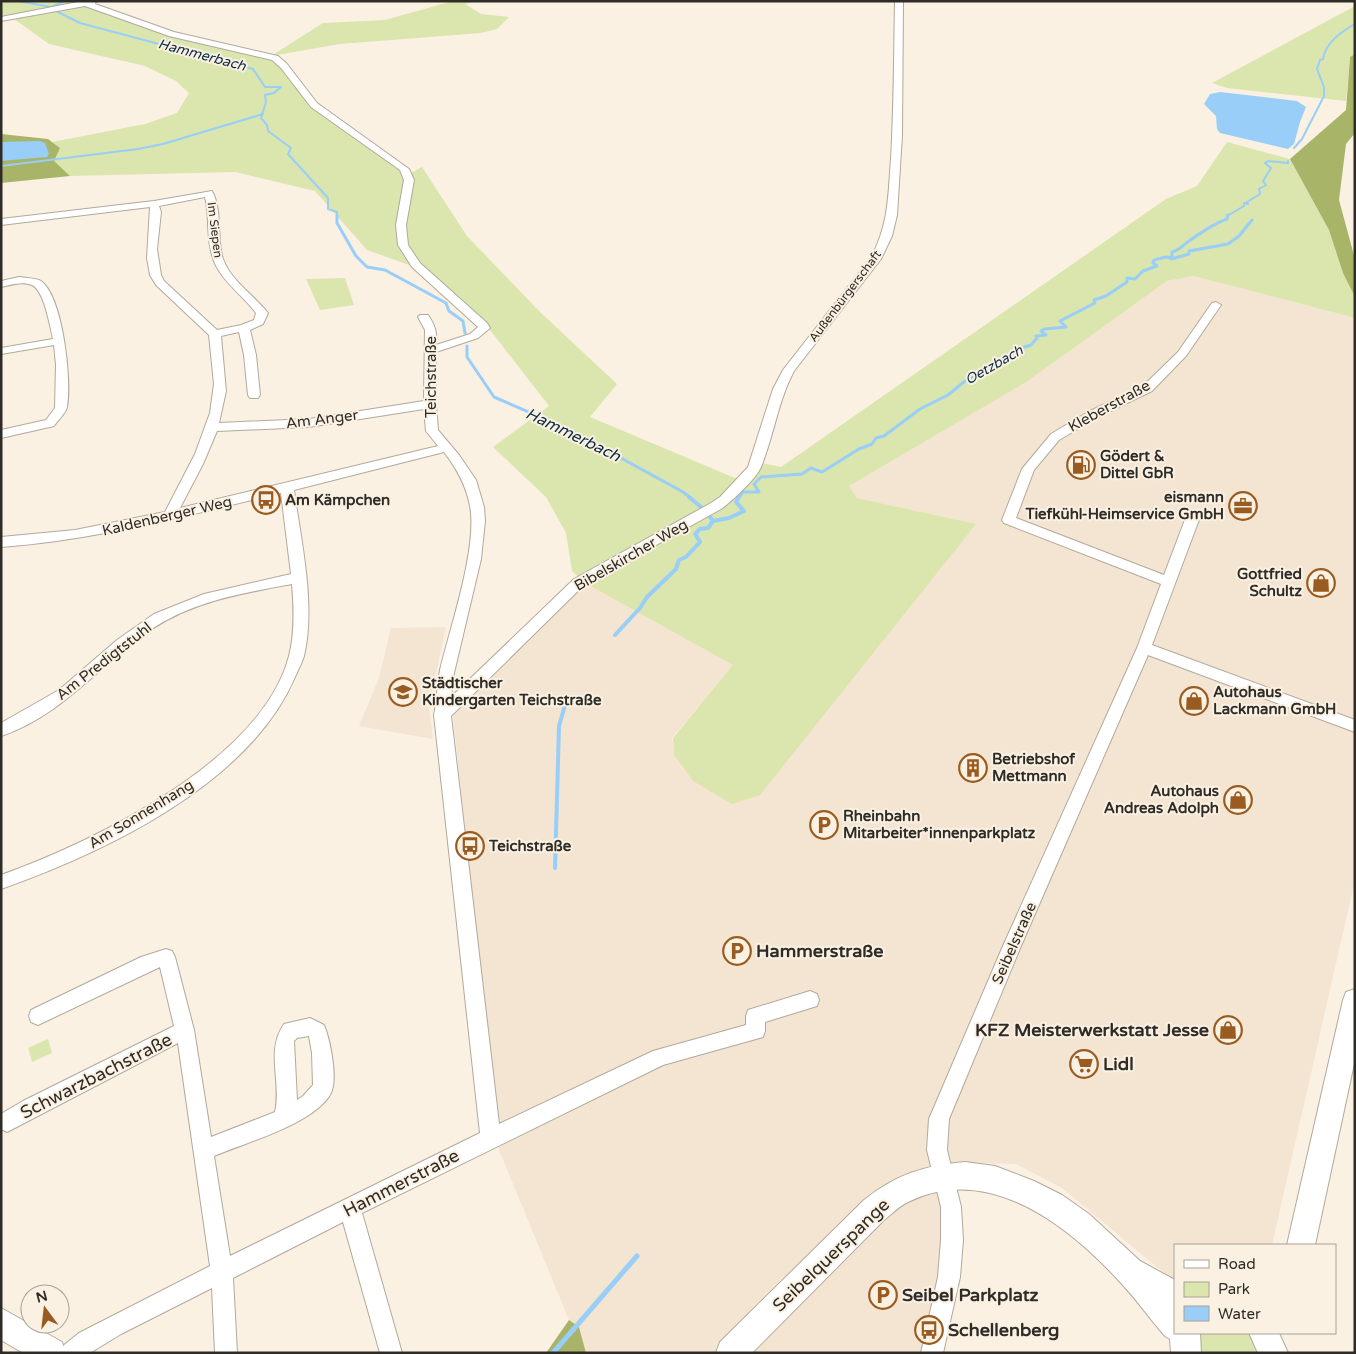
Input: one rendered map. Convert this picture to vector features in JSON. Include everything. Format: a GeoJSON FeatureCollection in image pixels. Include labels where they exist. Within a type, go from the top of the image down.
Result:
{"type":"FeatureCollection","features":[{"type":"Feature","properties":{"kind":"main road"},"geometry":{"type":"LineString","coordinates":[[1301,1244],[1355,1000]]}},
{"type":"Feature","properties":{"kind":"main road","name":"Seibelquerspange"},"geometry":{"type":"LineString","coordinates":[[731,1353],[874,1210],[900,1190],[944,1176]]}},
{"type":"Feature","properties":{"kind":"main road"},"geometry":{"type":"LineString","coordinates":[[944,1176],[973,1176],[1017,1186],[1042,1198],[1072,1217],[1127,1267],[1174,1326]]}},
{"type":"Feature","properties":{"kind":"main road"},"geometry":{"type":"LineString","coordinates":[[1127,1267],[1174,1296]]}},
{"type":"Feature","properties":{"kind":"main road"},"geometry":{"type":"LineString","coordinates":[[1,1323],[51,1353]]}},
{"type":"Feature","properties":{"kind":"street","name":"Außenbürgerschaft"},"geometry":{"type":"LineString","coordinates":[[739,485],[754,468],[779,389],[789,370],[877,257],[887,236],[892,215],[898,135],[899,1]]}},
{"type":"Feature","properties":{"kind":"street"},"geometry":{"type":"LineString","coordinates":[[1,19],[90,2],[172,34],[275,58],[284,66],[314,105],[404,169],[409,180],[401,225],[403,245],[416,265],[483,325],[484,328],[474,336],[432,350]]}},
{"type":"Feature","properties":{"kind":"street","name":"Im Siepen"},"geometry":{"type":"LineString","coordinates":[[154,204],[209,192],[213,203],[215,243],[220,264],[262,313],[259,322],[244,328],[215,334]]}},
{"type":"Feature","properties":{"kind":"street"},"geometry":{"type":"LineString","coordinates":[[1,222],[154,204],[156,212],[152,264],[154,273],[160,283],[215,334],[220,390],[213,427],[192,474],[176,499],[171,515]]}},
{"type":"Feature","properties":{"kind":"street"},"geometry":{"type":"LineString","coordinates":[[1,284],[19,280],[37,283],[44,291],[52,311],[59,340],[62,366],[61,408],[50,424],[1,434]]}},
{"type":"Feature","properties":{"kind":"street","name":"Kleberstraße"},"geometry":{"type":"LineString","coordinates":[[1169,582],[1009,520],[1028,469],[1055,437],[1092,415],[1148,388],[1182,354],[1216,305]]}},
{"type":"Feature","properties":{"kind":"street","name":"Teichstraße"},"geometry":{"type":"LineString","coordinates":[[424,317],[431,330],[430,404],[432,430],[463,468],[470,480],[477,507],[478,532],[474,559],[442,697],[442,715],[491,1138]]}},
{"type":"Feature","properties":{"kind":"street"},"geometry":{"type":"LineString","coordinates":[[244,328],[250,355],[254,395]]}},
{"type":"Feature","properties":{"kind":"street"},"geometry":{"type":"LineString","coordinates":[[1,352],[59,340]]}},
{"type":"Feature","properties":{"kind":"street","name":"Am Anger"},"geometry":{"type":"LineString","coordinates":[[213,427],[309,423],[430,404]]}},
{"type":"Feature","properties":{"kind":"street","name":"Kaldenberger Weg"},"geometry":{"type":"LineString","coordinates":[[1,542],[80,535],[287,488],[446,448]]}},
{"type":"Feature","properties":{"kind":"street","name":"Bibelskircher Weg"},"geometry":{"type":"LineString","coordinates":[[442,715],[579,582],[716,506],[739,485]]}},
{"type":"Feature","properties":{"kind":"street","name":"Am Sonnenhang"},"geometry":{"type":"LineString","coordinates":[[1,882],[67,856],[133,822],[199,779],[233,751],[257,726],[290,673],[296,657],[301,619],[287,488]]}},
{"type":"Feature","properties":{"kind":"street","name":"Seibelstraße"},"geometry":{"type":"LineString","coordinates":[[944,1176],[937,1150],[939,1119],[1012,946],[1144,648],[1193,517]]}},
{"type":"Feature","properties":{"kind":"street","name":"Am Predigtstuhl"},"geometry":{"type":"LineString","coordinates":[[1,730],[64,694],[132,636],[158,618],[181,606],[208,597],[298,578]]}},
{"type":"Feature","properties":{"kind":"street"},"geometry":{"type":"LineString","coordinates":[[1144,648],[1355,726]]}},
{"type":"Feature","properties":{"kind":"street","name":"Schwarzbachstraße"},"geometry":{"type":"LineString","coordinates":[[38,1016],[147,964],[166,957],[185,1030],[222,1272],[226,1353]]}},
{"type":"Feature","properties":{"kind":"street","name":"Hammerstraße"},"geometry":{"type":"LineString","coordinates":[[72,1353],[87,1341],[113,1326],[491,1138],[660,1057],[756,1031],[755,1016],[810,1000]]}},
{"type":"Feature","properties":{"kind":"street","name":"Schwarzbachstraße"},"geometry":{"type":"LineString","coordinates":[[7,1122],[30,1108],[185,1030]]}},
{"type":"Feature","properties":{"kind":"street"},"geometry":{"type":"LineString","coordinates":[[203,1150],[284,1118]]}},
{"type":"Feature","properties":{"kind":"street"},"geometry":{"type":"LineString","coordinates":[[932,1353],[949,1278],[952,1240],[951,1208],[944,1176]]}},
{"type":"Feature","properties":{"kind":"street"},"geometry":{"type":"LineString","coordinates":[[350,1209],[391,1353]]}},
{"type":"Feature","properties":{"kind":"shaded area"},"geometry":{"type":"Polygon","coordinates":[[[1194,276],[1355,318],[1355,880],[1272,1244],[1174,1244],[1174,1281],[1062,1188],[1016,1164],[969,1163],[944,1176],[937,1312],[922,1353],[586,1353],[579,1327],[569,1320],[499,1150],[453,715],[585,583],[734,665],[672,738],[674,755],[693,781],[976,524],[857,498],[849,486],[1023,383],[1167,281],[1194,276]]]}},
{"type":"Feature","properties":{"kind":"shaded area","name":"Städtischer Kindergarten Teichstraße"},"geometry":{"type":"Polygon","coordinates":[[[446,627],[429,705],[433,739],[359,726],[379,678],[391,628],[446,627]]]}},
{"type":"Feature","properties":{"kind":"green space"},"geometry":{"type":"Polygon","coordinates":[[[1,1],[75,1],[72,5],[1,17],[1,1]]]}},
{"type":"Feature","properties":{"kind":"green space"},"geometry":{"type":"Polygon","coordinates":[[[453,1],[475,1],[465,4],[481,14],[509,17],[497,29],[481,33],[340,44],[271,56],[323,23],[385,20],[453,1]]]}},
{"type":"Feature","properties":{"kind":"green space"},"geometry":{"type":"Polygon","coordinates":[[[1355,6],[1355,54],[1350,57],[1346,101],[1227,88],[1212,83],[1355,6]]]}},
{"type":"Feature","properties":{"kind":"green space"},"geometry":{"type":"Polygon","coordinates":[[[76,7],[86,7],[171,35],[268,59],[283,68],[308,104],[331,122],[354,136],[401,171],[411,173],[422,167],[467,236],[540,312],[617,384],[590,417],[735,478],[750,482],[762,463],[781,467],[1166,199],[1197,186],[1227,142],[1290,159],[1329,230],[1343,272],[1355,297],[1355,318],[1194,276],[1167,281],[1026,382],[849,486],[857,498],[976,524],[760,795],[732,804],[693,781],[674,755],[673,738],[733,665],[585,583],[572,571],[566,533],[546,497],[493,447],[549,406],[480,317],[412,266],[367,250],[315,191],[235,172],[70,176],[53,161],[60,148],[52,142],[145,124],[177,113],[189,93],[176,81],[145,66],[49,44],[14,19],[76,7]]]}},
{"type":"Feature","properties":{"kind":"green space"},"geometry":{"type":"Polygon","coordinates":[[[1355,54],[1355,133],[1346,144],[1339,200],[1355,259],[1355,297],[1343,273],[1329,230],[1290,159],[1346,110],[1350,57],[1355,54]]]}},
{"type":"Feature","properties":{"kind":"green space"},"geometry":{"type":"Polygon","coordinates":[[[1,134],[48,139],[60,148],[54,161],[70,176],[1,183],[1,134]]]}},
{"type":"Feature","properties":{"kind":"green space"},"geometry":{"type":"Polygon","coordinates":[[[345,278],[354,305],[320,310],[306,279],[345,278]]]}},
{"type":"Feature","properties":{"kind":"green space"},"geometry":{"type":"Polygon","coordinates":[[[48,1039],[52,1053],[32,1062],[28,1048],[48,1039]]]}},
{"type":"Feature","properties":{"kind":"green space"},"geometry":{"type":"Polygon","coordinates":[[[569,1320],[579,1327],[586,1353],[546,1353],[569,1320]]]}},
{"type":"Feature","properties":{"kind":"green space"},"geometry":{"type":"Polygon","coordinates":[[[1195,1334],[1254,1334],[1263,1353],[1196,1353],[1195,1334]]]}},
{"type":"Feature","properties":{"kind":"water"},"geometry":{"type":"Polygon","coordinates":[[[1220,92],[1297,101],[1306,107],[1294,144],[1288,149],[1220,133],[1217,129],[1216,116],[1204,104],[1210,94],[1220,92]]]}},
{"type":"Feature","properties":{"kind":"water"},"geometry":{"type":"Polygon","coordinates":[[[40,141],[45,143],[49,154],[47,157],[1,161],[1,142],[40,141]]]}},
{"type":"Feature","properties":{"kind":"waterway"},"geometry":{"type":"LineString","coordinates":[[18,1],[51,7],[65,1]]}},
{"type":"Feature","properties":{"kind":"waterway","name":"Hammerbach"},"geometry":{"type":"LineString","coordinates":[[56,11],[80,23],[253,69],[265,87],[281,87],[274,93],[265,95],[266,102],[262,114]]}},
{"type":"Feature","properties":{"kind":"waterway","name":"Oetzbach"},"geometry":{"type":"LineString","coordinates":[[1294,148],[1302,139],[1324,96],[1324,87],[1317,69],[1320,60],[1323,59],[1327,47],[1335,38],[1355,24]]}},
{"type":"Feature","properties":{"kind":"waterway"},"geometry":{"type":"LineString","coordinates":[[1,166],[138,149],[163,144],[262,114]]}},
{"type":"Feature","properties":{"kind":"waterway","name":"Hammerbach"},"geometry":{"type":"LineString","coordinates":[[262,114],[261,118],[267,125],[268,131],[291,148],[288,154],[328,198],[328,209],[337,212],[337,223],[356,256],[367,267],[385,270],[446,303],[449,311],[463,321],[465,333]]}},
{"type":"Feature","properties":{"kind":"waterway","name":"Oetzbach"},"geometry":{"type":"LineString","coordinates":[[1228,215],[1244,206],[1244,203],[1248,204],[1247,202],[1260,194],[1259,189],[1266,185],[1263,181],[1271,168],[1265,163],[1268,161],[1288,163],[1288,161]]}},
{"type":"Feature","properties":{"kind":"waterway","name":"Oetzbach"},"geometry":{"type":"LineString","coordinates":[[739,498],[743,492],[759,492],[754,484],[761,477],[802,474],[811,468],[822,472],[859,449],[872,444],[876,438],[884,436],[920,409],[948,395],[965,381],[992,368],[1001,359],[1020,352],[1021,348],[1031,345],[1037,338],[1036,336],[1046,335],[1041,331],[1044,329],[1066,327],[1060,321],[1095,303],[1094,300],[1106,296],[1127,282],[1127,278],[1135,279],[1143,271],[1157,266],[1153,263],[1154,260],[1166,257],[1172,258],[1172,252],[1207,229],[1227,219],[1228,215]]}},
{"type":"Feature","properties":{"kind":"waterway"},"geometry":{"type":"LineString","coordinates":[[1171,259],[1189,254],[1189,251],[1228,244],[1239,236],[1252,220]]}},
{"type":"Feature","properties":{"kind":"waterway","name":"Hammerbach"},"geometry":{"type":"LineString","coordinates":[[467,346],[467,357],[494,397],[568,429],[691,498]]}},
{"type":"Feature","properties":{"kind":"waterway","name":"Hammerbach"},"geometry":{"type":"LineString","coordinates":[[689,497],[701,507]]}},
{"type":"Feature","properties":{"kind":"waterway","name":"Oetzbach"},"geometry":{"type":"LineString","coordinates":[[713,521],[729,518],[744,511],[736,502],[739,497]]}},
{"type":"Feature","properties":{"kind":"waterway","name":"Hammerbach"},"geometry":{"type":"LineString","coordinates":[[710,517],[713,521]]}},
{"type":"Feature","properties":{"kind":"waterway","name":"Hammerbach"},"geometry":{"type":"LineString","coordinates":[[615,635],[640,608],[647,597],[676,569],[679,560],[686,557],[700,542],[695,534],[700,529],[708,528],[713,521]]}},
{"type":"Feature","properties":{"kind":"waterway","name":"Hammerbach"},"geometry":{"type":"LineString","coordinates":[[555,868],[559,726],[567,698]]}},
{"type":"Feature","properties":{"kind":"waterway","name":"Hammerbach"},"geometry":{"type":"LineString","coordinates":[[553,1353],[637,1256]]}},
{"type":"Feature","properties":{"kind":"place","name":"Gödert & Dittel GbR"},"geometry":{"type":"Point","coordinates":[1081,465]}},
{"type":"Feature","properties":{"kind":"place","name":"Am Kämpchen"},"geometry":{"type":"Point","coordinates":[266,500]}},
{"type":"Feature","properties":{"kind":"place","name":"eismann Tiefkühl-Heimservice GmbH"},"geometry":{"type":"Point","coordinates":[1243,506]}},
{"type":"Feature","properties":{"kind":"place","name":"Gottfried Schultz"},"geometry":{"type":"Point","coordinates":[1321,583]}},
{"type":"Feature","properties":{"kind":"place","name":"Städtischer Kindergarten Teichstraße"},"geometry":{"type":"Point","coordinates":[403,692]}},
{"type":"Feature","properties":{"kind":"place","name":"Autohaus Lackmann GmbH"},"geometry":{"type":"Point","coordinates":[1194,701]}},
{"type":"Feature","properties":{"kind":"place","name":"Betriebshof Mettmann"},"geometry":{"type":"Point","coordinates":[973,768]}},
{"type":"Feature","properties":{"kind":"place","name":"Autohaus Andreas Adolph"},"geometry":{"type":"Point","coordinates":[1238,800]}},
{"type":"Feature","properties":{"kind":"place","name":"Rheinbahn Mitarbeiter*innenparkplatz"},"geometry":{"type":"Point","coordinates":[824,825]}},
{"type":"Feature","properties":{"kind":"place","name":"Teichstraße"},"geometry":{"type":"Point","coordinates":[470,846]}},
{"type":"Feature","properties":{"kind":"place","name":"Hammerstraße"},"geometry":{"type":"Point","coordinates":[737,951]}},
{"type":"Feature","properties":{"kind":"place","name":"KFZ Meisterwerkstatt Jesse"},"geometry":{"type":"Point","coordinates":[1228,1030]}},
{"type":"Feature","properties":{"kind":"place","name":"Lidl"},"geometry":{"type":"Point","coordinates":[1084,1064]}},
{"type":"Feature","properties":{"kind":"place","name":"Seibel Parkplatz"},"geometry":{"type":"Point","coordinates":[883,1295]}},
{"type":"Feature","properties":{"kind":"place","name":"Schellenberg"},"geometry":{"type":"Point","coordinates":[929,1330]}}]}
